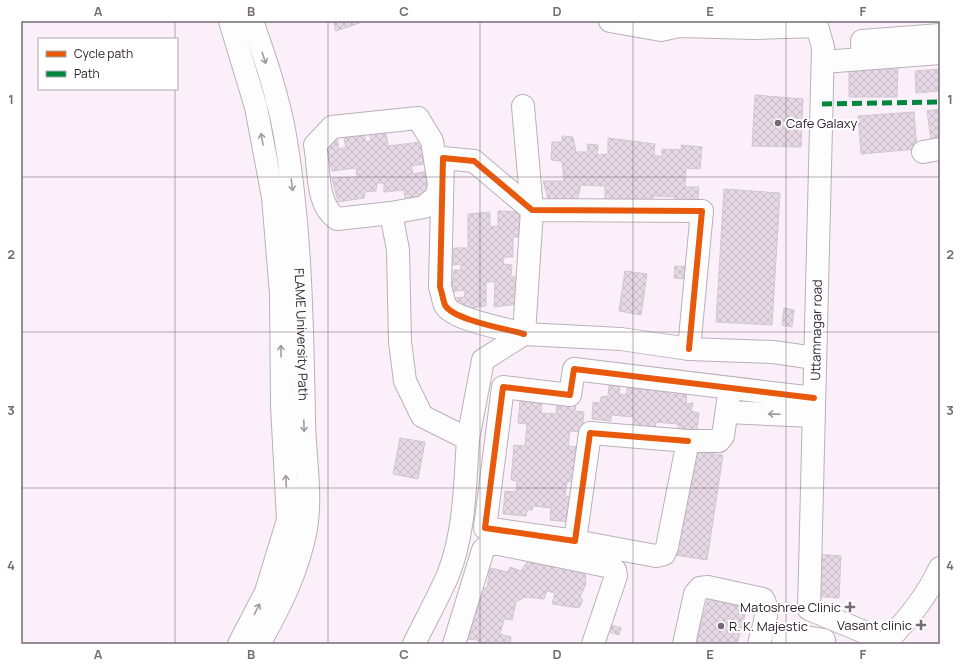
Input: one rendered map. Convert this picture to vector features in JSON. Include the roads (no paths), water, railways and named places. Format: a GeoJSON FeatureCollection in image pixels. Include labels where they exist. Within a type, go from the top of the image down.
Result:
{"type":"FeatureCollection","features":[{"type":"Feature","properties":{"kind":"street","name":"FLAME University Path"},"geometry":{"type":"LineString","coordinates":[[230,21],[256,107],[273,197],[281,294],[282,405],[297,520],[296,568],[278,610],[259,644]]}},
{"type":"Feature","properties":{"kind":"street","name":"FLAME University Path"},"geometry":{"type":"LineString","coordinates":[[252,21],[271,79],[284,134],[295,205],[301,278],[304,426],[308,499],[297,520]]}},
{"type":"Feature","properties":{"kind":"street"},"geometry":{"type":"LineString","coordinates":[[610,21],[660,30],[679,23],[819,24]]}},
{"type":"Feature","properties":{"kind":"street","name":"Uttamnagar road"},"geometry":{"type":"LineString","coordinates":[[819,24],[823,54],[809,609],[869,634],[870,644]]}},
{"type":"Feature","properties":{"kind":"street"},"geometry":{"type":"LineString","coordinates":[[863,59],[862,41],[940,35]]}},
{"type":"Feature","properties":{"kind":"street"},"geometry":{"type":"LineString","coordinates":[[823,54],[863,59],[940,53]]}},
{"type":"Feature","properties":{"kind":"street"},"geometry":{"type":"LineString","coordinates":[[523,106],[532,210],[524,334]]}},
{"type":"Feature","properties":{"kind":"street"},"geometry":{"type":"LineString","coordinates":[[418,118],[432,141],[439,184],[437,196],[424,207],[391,213],[337,218],[330,214],[323,202],[315,145],[332,127],[418,118]]}},
{"type":"Feature","properties":{"kind":"street"},"geometry":{"type":"LineString","coordinates":[[689,349],[702,211],[532,210],[474,161],[442,158],[440,287],[446,306],[455,314],[524,334],[620,339],[689,349],[773,352],[815,358]]}},
{"type":"Feature","properties":{"kind":"street"},"geometry":{"type":"LineString","coordinates":[[391,213],[398,250],[400,342],[405,381],[422,416],[468,439]]}},
{"type":"Feature","properties":{"kind":"street"},"geometry":{"type":"LineString","coordinates":[[414,644],[448,574],[457,544],[463,514],[468,439],[482,360],[524,334]]}},
{"type":"Feature","properties":{"kind":"street"},"geometry":{"type":"LineString","coordinates":[[688,441],[667,547],[664,554],[656,556],[485,528],[503,387],[570,395],[574,369],[730,388],[814,407]]}},
{"type":"Feature","properties":{"kind":"street"},"geometry":{"type":"LineString","coordinates":[[575,542],[590,433],[688,441],[719,441],[723,436],[728,412],[730,388]]}},
{"type":"Feature","properties":{"kind":"street"},"geometry":{"type":"LineString","coordinates":[[728,412],[814,407]]}},
{"type":"Feature","properties":{"kind":"street"},"geometry":{"type":"LineString","coordinates":[[239,644],[266,592],[297,520]]}},
{"type":"Feature","properties":{"kind":"street"},"geometry":{"type":"LineString","coordinates":[[454,644],[483,550],[489,544],[499,544],[611,567],[615,570],[616,576],[593,644]]}},
{"type":"Feature","properties":{"kind":"street"},"geometry":{"type":"LineString","coordinates":[[884,644],[899,629],[932,584],[940,568]]}},
{"type":"Feature","properties":{"kind":"street"},"geometry":{"type":"LineString","coordinates":[[684,644],[695,594],[700,588],[708,587],[763,599],[767,604],[759,644]]}},
{"type":"Feature","properties":{"kind":"street"},"geometry":{"type":"LineString","coordinates":[[674,644],[681,605]]}},
{"type":"Feature","properties":{"kind":"street"},"geometry":{"type":"LineString","coordinates":[[783,644],[783,641],[793,635],[824,640]]}},
{"type":"Feature","properties":{"kind":"place","name":"Cafe Galaxy"},"geometry":{"type":"Point","coordinates":[778,123]}},
{"type":"Feature","properties":{"kind":"place","name":"Matoshree Clinic"},"geometry":{"type":"Point","coordinates":[850,607]}},
{"type":"Feature","properties":{"kind":"place","name":"Vasant clinic"},"geometry":{"type":"Point","coordinates":[921,625]}},
{"type":"Feature","properties":{"kind":"place","name":"R. K. Majestic"},"geometry":{"type":"Point","coordinates":[721,626]}}]}
